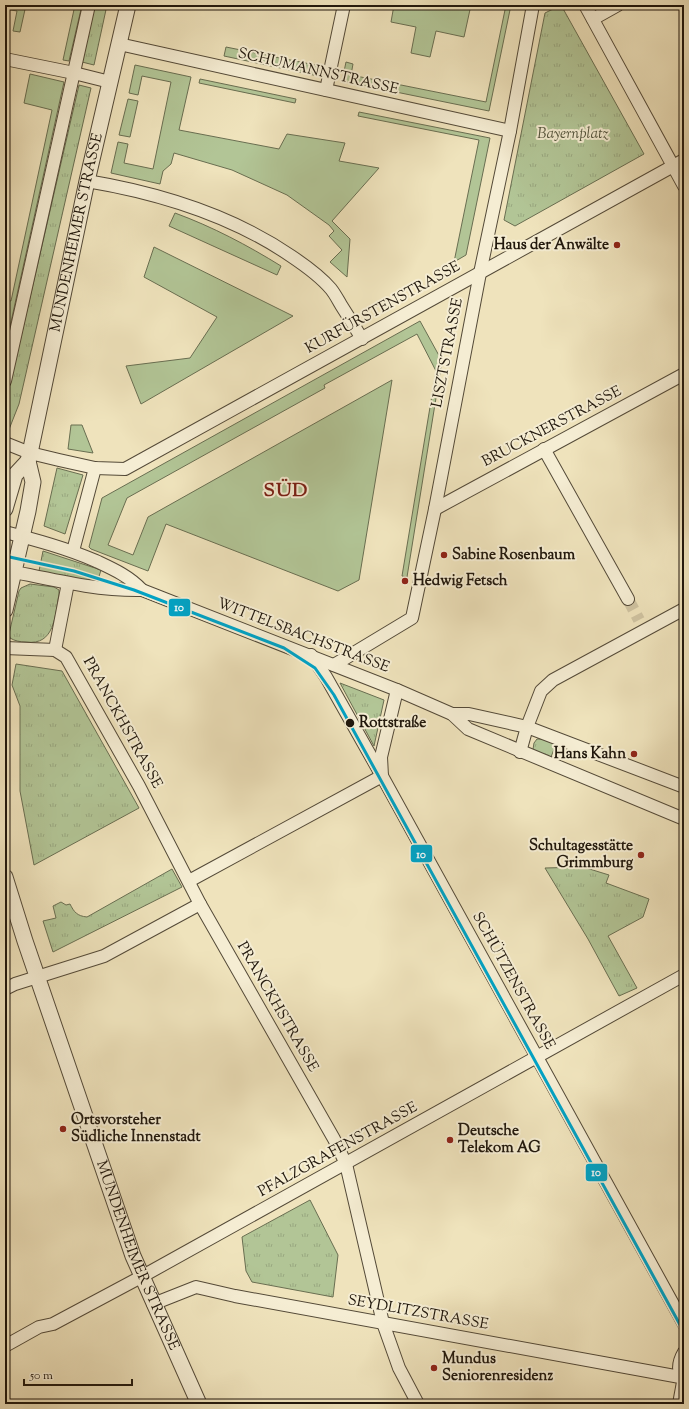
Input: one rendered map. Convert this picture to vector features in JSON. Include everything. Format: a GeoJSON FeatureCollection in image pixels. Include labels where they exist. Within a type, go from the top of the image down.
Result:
{"type":"FeatureCollection","features":[{"type":"Feature","properties":{"kind":"street"},"geometry":{"type":"LineString","coordinates":[[5,382],[90,5]]}},
{"type":"Feature","properties":{"kind":"street","name":"MUNDENHEIMER STRASSE"},"geometry":{"type":"LineString","coordinates":[[5,610],[9,571],[22,536],[33,482],[29,457],[88,181],[128,5]]}},
{"type":"Feature","properties":{"kind":"street"},"geometry":{"type":"LineString","coordinates":[[326,90],[344,5]]}},
{"type":"Feature","properties":{"kind":"street","name":"LISZTSTRASSE"},"geometry":{"type":"LineString","coordinates":[[334,665],[412,618],[435,508],[480,273],[510,131],[533,5]]}},
{"type":"Feature","properties":{"kind":"street"},"geometry":{"type":"LineString","coordinates":[[585,5],[684,186]]}},
{"type":"Feature","properties":{"kind":"street"},"geometry":{"type":"LineString","coordinates":[[592,19],[618,5]]}},
{"type":"Feature","properties":{"kind":"street","name":"SCHUMANNSTRASSE"},"geometry":{"type":"LineString","coordinates":[[119,44],[510,131]]}},
{"type":"Feature","properties":{"kind":"street"},"geometry":{"type":"LineString","coordinates":[[5,59],[110,82]]}},
{"type":"Feature","properties":{"kind":"street","name":"KURFÜRSTENSTRASSE"},"geometry":{"type":"LineString","coordinates":[[5,443],[29,457],[95,468],[125,469],[684,160]]}},
{"type":"Feature","properties":{"kind":"street"},"geometry":{"type":"LineString","coordinates":[[88,181],[132,189],[168,199],[227,221],[254,233],[310,269],[332,290],[362,339]]}},
{"type":"Feature","properties":{"kind":"street","name":"BRUCKNERSTRASSE"},"geometry":{"type":"LineString","coordinates":[[435,508],[684,374]]}},
{"type":"Feature","properties":{"kind":"street"},"geometry":{"type":"LineString","coordinates":[[544,449],[628,599]]}},
{"type":"Feature","properties":{"kind":"street","name":"MUNDENHEIMER STRASSE"},"geometry":{"type":"LineString","coordinates":[[5,509],[15,475],[29,457]]}},
{"type":"Feature","properties":{"kind":"street"},"geometry":{"type":"LineString","coordinates":[[72,551],[95,468]]}},
{"type":"Feature","properties":{"kind":"street","name":"WITTELSBACHSTRASSE"},"geometry":{"type":"LineString","coordinates":[[5,532],[72,551],[119,571],[142,590]]}},
{"type":"Feature","properties":{"kind":"street","name":"WITTELSBACHSTRASSE"},"geometry":{"type":"LineString","coordinates":[[9,571],[68,583],[115,590],[142,590],[398,690],[452,714],[468,729],[520,752],[684,819]]}},
{"type":"Feature","properties":{"kind":"street"},"geometry":{"type":"LineString","coordinates":[[5,648],[54,650],[68,583]]}},
{"type":"Feature","properties":{"kind":"street"},"geometry":{"type":"LineString","coordinates":[[520,752],[527,727],[541,691],[553,680],[642,625],[684,609]]}},
{"type":"Feature","properties":{"kind":"street","name":"PRANCKHSTRASSE"},"geometry":{"type":"LineString","coordinates":[[54,650],[66,657],[75,671],[139,786],[200,904],[334,1139],[346,1164],[383,1323],[399,1368],[418,1404]]}},
{"type":"Feature","properties":{"kind":"street","name":"SCHÜTZENSTRASSE"},"geometry":{"type":"LineString","coordinates":[[311,655],[326,677],[382,776],[684,1324]]}},
{"type":"Feature","properties":{"kind":"street"},"geometry":{"type":"LineString","coordinates":[[189,881],[382,776],[381,757],[398,690]]}},
{"type":"Feature","properties":{"kind":"street","name":"WITTELSBACHSTRASSE"},"geometry":{"type":"LineString","coordinates":[[452,714],[469,714],[527,727],[684,787]]}},
{"type":"Feature","properties":{"kind":"street","name":"MUNDENHEIMER STRASSE"},"geometry":{"type":"LineString","coordinates":[[5,877],[37,978],[133,1256],[141,1277],[199,1404]]}},
{"type":"Feature","properties":{"kind":"street"},"geometry":{"type":"LineString","coordinates":[[5,989],[15,984],[104,956],[200,904]]}},
{"type":"Feature","properties":{"kind":"street","name":"PFALZGRAFENSTRASSE"},"geometry":{"type":"LineString","coordinates":[[5,1346],[39,1328],[53,1324],[141,1277],[684,975]]}},
{"type":"Feature","properties":{"kind":"street","name":"SEYDLITZSTRASSE"},"geometry":{"type":"LineString","coordinates":[[154,1304],[196,1287],[235,1296],[683,1381]]}},
{"type":"Feature","properties":{"kind":"street"},"geometry":{"type":"LineString","coordinates":[[679,1404],[683,1381],[679,1365],[684,1352]]}},
{"type":"Feature","properties":{"kind":"green space"},"geometry":{"type":"Polygon","coordinates":[[[5,5],[26,5],[20,32],[13,31],[17,11],[5,9],[5,5]]]}},
{"type":"Feature","properties":{"kind":"green space"},"geometry":{"type":"Polygon","coordinates":[[[75,5],[82,5],[69,61],[63,60],[75,5]]]}},
{"type":"Feature","properties":{"kind":"green space"},"geometry":{"type":"Polygon","coordinates":[[[95,5],[107,5],[94,65],[82,62],[95,5]]]}},
{"type":"Feature","properties":{"kind":"green space"},"geometry":{"type":"Polygon","coordinates":[[[394,5],[471,5],[464,37],[436,31],[430,57],[411,53],[416,27],[391,22],[394,5]]]}},
{"type":"Feature","properties":{"kind":"green space"},"geometry":{"type":"Polygon","coordinates":[[[506,5],[511,5],[489,111],[342,81],[346,62],[353,64],[351,75],[486,102],[506,5]]]}},
{"type":"Feature","properties":{"kind":"green space","name":"Bayernplatz"},"geometry":{"type":"Polygon","coordinates":[[[561,5],[644,154],[515,226],[504,220],[545,13],[561,5]]]}},
{"type":"Feature","properties":{"kind":"green space"},"geometry":{"type":"Polygon","coordinates":[[[226,47],[320,66],[318,76],[224,56],[226,47]]]}},
{"type":"Feature","properties":{"kind":"green space"},"geometry":{"type":"Polygon","coordinates":[[[135,65],[191,77],[179,130],[279,149],[287,134],[345,143],[339,161],[379,168],[332,221],[350,239],[347,277],[330,262],[342,250],[329,236],[334,231],[329,225],[287,195],[232,170],[174,153],[171,164],[163,171],[160,184],[111,173],[118,142],[128,144],[124,163],[153,169],[171,82],[142,76],[138,95],[129,93],[135,65]]]}},
{"type":"Feature","properties":{"kind":"green space"},"geometry":{"type":"Polygon","coordinates":[[[30,74],[64,82],[5,349],[5,300],[11,301],[52,110],[24,103],[30,74]]]}},
{"type":"Feature","properties":{"kind":"green space"},"geometry":{"type":"Polygon","coordinates":[[[200,79],[296,99],[295,103],[199,83],[200,79]]]}},
{"type":"Feature","properties":{"kind":"green space"},"geometry":{"type":"Polygon","coordinates":[[[79,85],[91,88],[19,404],[8,432],[5,431],[5,402],[79,85]]]}},
{"type":"Feature","properties":{"kind":"green space"},"geometry":{"type":"Polygon","coordinates":[[[128,99],[138,101],[130,137],[119,135],[128,99]]]}},
{"type":"Feature","properties":{"kind":"green space"},"geometry":{"type":"Polygon","coordinates":[[[359,112],[490,138],[466,255],[454,262],[479,140],[358,116],[359,112]]]}},
{"type":"Feature","properties":{"kind":"green space"},"geometry":{"type":"Polygon","coordinates":[[[175,213],[230,237],[281,266],[277,275],[169,226],[175,213]]]}},
{"type":"Feature","properties":{"kind":"green space"},"geometry":{"type":"Polygon","coordinates":[[[154,247],[293,316],[141,404],[126,366],[190,358],[217,317],[144,277],[154,247]]]}},
{"type":"Feature","properties":{"kind":"green space"},"geometry":{"type":"Polygon","coordinates":[[[420,321],[442,361],[407,577],[402,576],[436,371],[417,334],[324,385],[325,388],[127,498],[108,545],[133,555],[148,517],[392,380],[359,580],[338,591],[166,524],[148,571],[89,547],[102,498],[420,321]]]}},
{"type":"Feature","properties":{"kind":"green space"},"geometry":{"type":"Polygon","coordinates":[[[71,425],[82,425],[93,453],[68,449],[71,425]]]}},
{"type":"Feature","properties":{"kind":"green space"},"geometry":{"type":"Polygon","coordinates":[[[57,468],[83,475],[65,534],[44,526],[57,468]]]}},
{"type":"Feature","properties":{"kind":"green space"},"geometry":{"type":"Polygon","coordinates":[[[43,551],[101,570],[97,583],[39,571],[43,551]]]}},
{"type":"Feature","properties":{"kind":"green space"},"geometry":{"type":"Polygon","coordinates":[[[30,584],[54,587],[59,590],[59,594],[52,627],[48,634],[43,639],[36,642],[20,642],[10,638],[9,634],[19,591],[21,588],[30,584]]]}},
{"type":"Feature","properties":{"kind":"green space"},"geometry":{"type":"Polygon","coordinates":[[[16,664],[62,671],[139,808],[34,865],[20,791],[20,706],[12,685],[16,664]]]}},
{"type":"Feature","properties":{"kind":"green space"},"geometry":{"type":"Polygon","coordinates":[[[340,683],[384,700],[374,746],[340,683]]]}},
{"type":"Feature","properties":{"kind":"green space"},"geometry":{"type":"Polygon","coordinates":[[[537,739],[542,739],[556,744],[551,757],[536,753],[533,749],[534,743],[537,739]]]}},
{"type":"Feature","properties":{"kind":"green space"},"geometry":{"type":"Polygon","coordinates":[[[583,867],[609,875],[606,883],[649,899],[643,917],[608,936],[637,988],[619,996],[588,939],[545,868],[583,867]]]}},
{"type":"Feature","properties":{"kind":"green space"},"geometry":{"type":"Polygon","coordinates":[[[172,869],[182,887],[53,952],[43,921],[56,918],[53,906],[61,902],[66,905],[70,904],[76,913],[87,917],[172,869]]]}},
{"type":"Feature","properties":{"kind":"green space"},"geometry":{"type":"Polygon","coordinates":[[[310,1200],[338,1255],[333,1297],[252,1282],[246,1271],[242,1237],[310,1200]]]}},
{"type":"Feature","properties":{"kind":"tunnel"},"geometry":{"type":"LineString","coordinates":[[628,599],[639,620]]}},
{"type":"Feature","properties":{"kind":"transit line","name":"10"},"geometry":{"type":"LineString","coordinates":[[5,556],[74,571],[134,590],[284,648],[315,668],[334,695],[684,1332]]}},
{"type":"Feature","properties":{"kind":"place","name":"Haus der Anwälte"},"geometry":{"type":"Point","coordinates":[617,245]}},
{"type":"Feature","properties":{"kind":"place","name":"Sabine Rosenbaum"},"geometry":{"type":"Point","coordinates":[444,555]}},
{"type":"Feature","properties":{"kind":"place","name":"Hedwig Fetsch"},"geometry":{"type":"Point","coordinates":[405,581]}},
{"type":"Feature","properties":{"kind":"place","name":"Rottstraße"},"geometry":{"type":"Point","coordinates":[350,723]}},
{"type":"Feature","properties":{"kind":"place","name":"Hans Kahn"},"geometry":{"type":"Point","coordinates":[634,754]}},
{"type":"Feature","properties":{"kind":"place","name":"Schultagesstätte Grimmburg"},"geometry":{"type":"Point","coordinates":[641,855]}},
{"type":"Feature","properties":{"kind":"place","name":"Ortsvorsteher Südliche Innenstadt"},"geometry":{"type":"Point","coordinates":[63,1129]}},
{"type":"Feature","properties":{"kind":"place","name":"Deutsche Telekom AG"},"geometry":{"type":"Point","coordinates":[450,1140]}},
{"type":"Feature","properties":{"kind":"place","name":"Mundus Seniorenresidenz"},"geometry":{"type":"Point","coordinates":[434,1368]}},
{"type":"Feature","properties":{"kind":"district","name":"SÜD"},"geometry":{"type":"Point","coordinates":[286,491]}}]}
